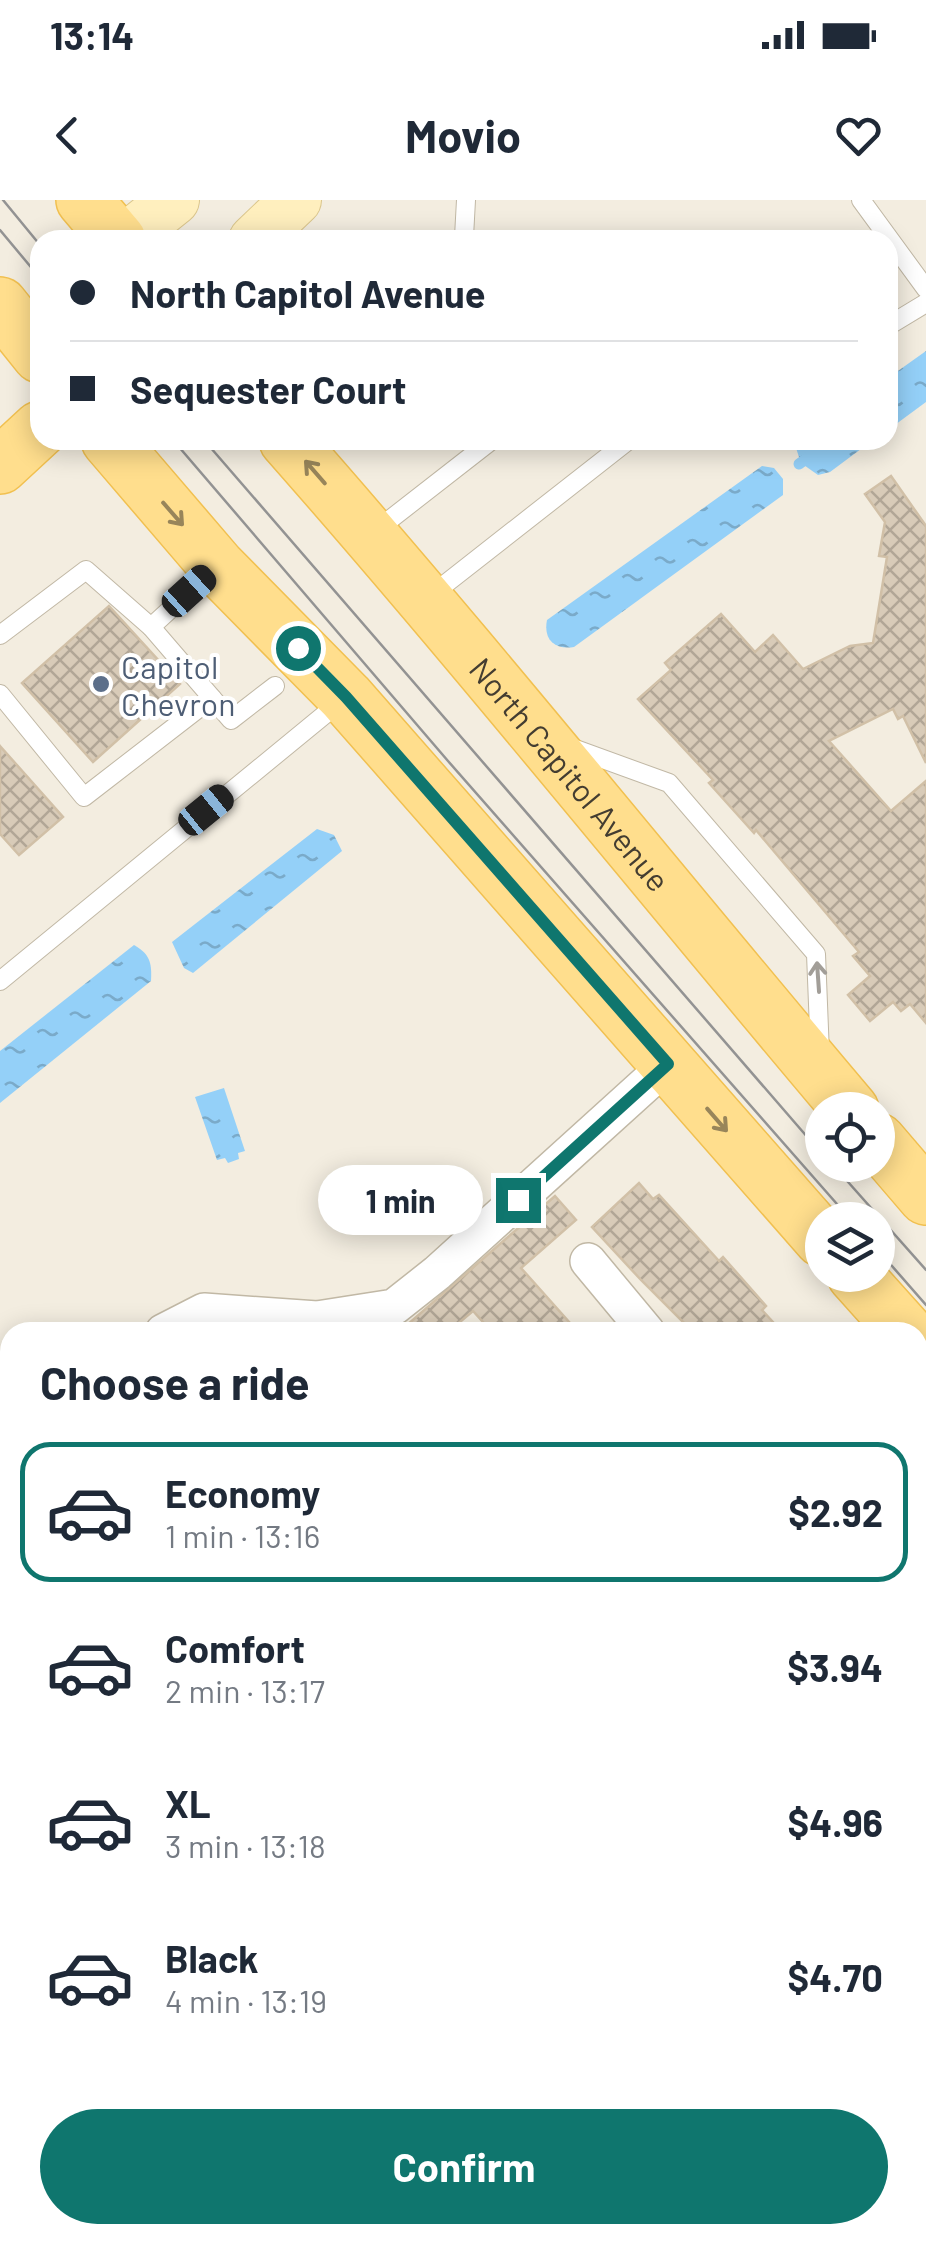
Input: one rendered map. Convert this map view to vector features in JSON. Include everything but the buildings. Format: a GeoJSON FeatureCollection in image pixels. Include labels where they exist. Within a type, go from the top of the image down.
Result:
{"type":"FeatureCollection","features":[{"type":"Feature","properties":{"kind":"main road"},"geometry":{"type":"LineString","coordinates":[[84,200],[112,230]]}},
{"type":"Feature","properties":{"kind":"main road"},"geometry":{"type":"LineString","coordinates":[[134,230],[174,200]]}},
{"type":"Feature","properties":{"kind":"main road"},"geometry":{"type":"LineString","coordinates":[[264,230],[296,200]]}},
{"type":"Feature","properties":{"kind":"main road"},"geometry":{"type":"LineString","coordinates":[[0,466],[30,438]]}},
{"type":"Feature","properties":{"kind":"main road"},"geometry":{"type":"LineString","coordinates":[[118,450],[217,566],[346,697],[805,1219]]}},
{"type":"Feature","properties":{"kind":"main road","name":"North Capitol Avenue"},"geometry":{"type":"LineString","coordinates":[[296,450],[426,600],[836,1092]]}},
{"type":"Feature","properties":{"kind":"main road"},"geometry":{"type":"LineString","coordinates":[[895,1158],[922,1184]]}},
{"type":"Feature","properties":{"kind":"main road"},"geometry":{"type":"LineString","coordinates":[[870,1292],[897,1322]]}},
{"type":"Feature","properties":{"kind":"street"},"geometry":{"type":"LineString","coordinates":[[182,1322],[204,1311],[318,1319],[394,1307],[437,1273],[668,1064]]}},
{"type":"Feature","properties":{"kind":"street"},"geometry":{"type":"LineString","coordinates":[[588,1260],[639,1322]]}},
{"type":"Feature","properties":{"kind":"lane"},"geometry":{"type":"LineString","coordinates":[[464,230],[466,200]]}},
{"type":"Feature","properties":{"kind":"lane"},"geometry":{"type":"LineString","coordinates":[[860,200],[882,230]]}},
{"type":"Feature","properties":{"kind":"lane"},"geometry":{"type":"LineString","coordinates":[[898,251],[926,289]]}},
{"type":"Feature","properties":{"kind":"lane"},"geometry":{"type":"LineString","coordinates":[[898,320],[926,303]]}},
{"type":"Feature","properties":{"kind":"lane"},"geometry":{"type":"LineString","coordinates":[[370,534],[479,450]]}},
{"type":"Feature","properties":{"kind":"lane"},"geometry":{"type":"LineString","coordinates":[[426,600],[616,450]]}},
{"type":"Feature","properties":{"kind":"lane"},"geometry":{"type":"LineString","coordinates":[[151,627],[217,566]]}},
{"type":"Feature","properties":{"kind":"lane"},"geometry":{"type":"LineString","coordinates":[[0,636],[86,570],[151,627],[231,720],[275,686]]}},
{"type":"Feature","properties":{"kind":"lane"},"geometry":{"type":"LineString","coordinates":[[0,694],[84,797],[212,698]]}},
{"type":"Feature","properties":{"kind":"lane"},"geometry":{"type":"LineString","coordinates":[[0,981],[346,697]]}},
{"type":"Feature","properties":{"kind":"lane"},"geometry":{"type":"LineString","coordinates":[[538,735],[668,783],[816,954],[836,1092]]}},
{"type":"Feature","properties":{"kind":"water"},"geometry":{"type":"Polygon","coordinates":[[[926,351],[926,402],[898,423],[898,371],[926,351]]]}},
{"type":"Feature","properties":{"kind":"water"},"geometry":{"type":"Polygon","coordinates":[[[797,450],[860,450],[830,472],[818,475],[801,463],[797,450]]]}},
{"type":"Feature","properties":{"kind":"water"},"geometry":{"type":"Polygon","coordinates":[[[762,466],[774,468],[783,479],[783,495],[574,647],[552,642],[547,620],[762,466]]]}},
{"type":"Feature","properties":{"kind":"water"},"geometry":{"type":"Polygon","coordinates":[[[317,829],[334,835],[342,851],[193,973],[184,968],[172,942],[317,829]]]}},
{"type":"Feature","properties":{"kind":"water"},"geometry":{"type":"Polygon","coordinates":[[[134,945],[149,960],[151,981],[0,1103],[0,1051],[134,945]]]}},
{"type":"Feature","properties":{"kind":"water"},"geometry":{"type":"Polygon","coordinates":[[[224,1088],[245,1151],[238,1153],[239,1159],[228,1163],[225,1158],[217,1160],[195,1097],[224,1088]]]}},
{"type":"Feature","properties":{"kind":"waterway"},"geometry":{"type":"LineString","coordinates":[[799,464],[818,450]]}},
{"type":"Feature","properties":{"kind":"tram line"},"geometry":{"type":"LineString","coordinates":[[3,200],[30,233]]}},
{"type":"Feature","properties":{"kind":"tram line"},"geometry":{"type":"LineString","coordinates":[[0,230],[30,266]]}},
{"type":"Feature","properties":{"kind":"tram line"},"geometry":{"type":"LineString","coordinates":[[182,450],[835,1202]]}},
{"type":"Feature","properties":{"kind":"tram line"},"geometry":{"type":"LineString","coordinates":[[213,450],[805,1134]]}},
{"type":"Feature","properties":{"kind":"tram line"},"geometry":{"type":"LineString","coordinates":[[848,1182],[926,1270]]}},
{"type":"Feature","properties":{"kind":"tram line"},"geometry":{"type":"LineString","coordinates":[[895,1269],[926,1305]]}},
{"type":"Feature","properties":{"kind":"place","name":"Capitol Chevron"},"geometry":{"type":"Point","coordinates":[101,684]}},
{"type":"Feature","properties":{"kind":"route"},"geometry":{"type":"LineString","coordinates":[[298,648],[346,697],[668,1064],[518,1200]]}}]}
